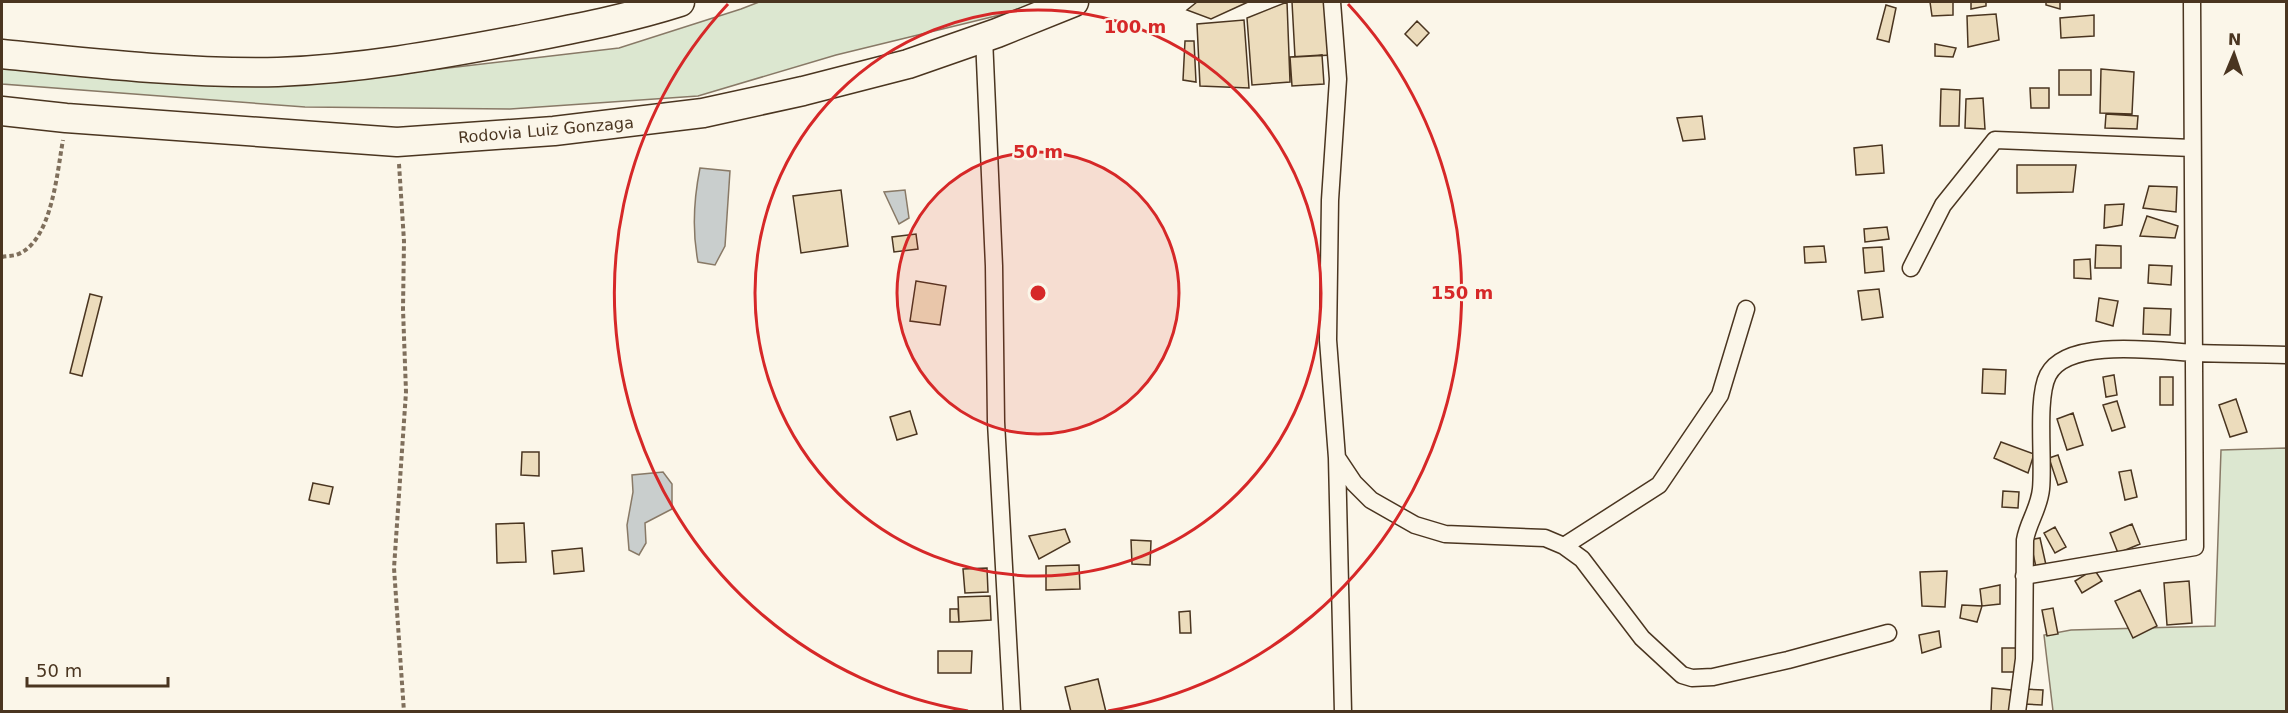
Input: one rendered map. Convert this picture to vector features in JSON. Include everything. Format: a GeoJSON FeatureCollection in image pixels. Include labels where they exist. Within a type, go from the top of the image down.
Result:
{"type":"FeatureCollection","features":[{"type":"Feature","properties":{"kind":"highway"},"geometry":{"type":"LineString","coordinates":[[2,54],[209,71],[279,72],[358,65],[465,50],[603,23],[680,2]]}},
{"type":"Feature","properties":{"kind":"highway","name":"Rodovia Luiz Gonzaga"},"geometry":{"type":"LineString","coordinates":[[2,111],[66,118],[398,142],[554,132],[703,113],[908,64],[984,38],[1074,2]]}},
{"type":"Feature","properties":{"kind":"street"},"geometry":{"type":"LineString","coordinates":[[1332,2],[1338,79],[1330,200],[1328,340],[1337,458],[1342,711]]}},
{"type":"Feature","properties":{"kind":"street"},"geometry":{"type":"LineString","coordinates":[[2024,576],[2195,547],[2192,2]]}},
{"type":"Feature","properties":{"kind":"street"},"geometry":{"type":"LineString","coordinates":[[984,38],[994,266],[996,422],[1012,711]]}},
{"type":"Feature","properties":{"kind":"street"},"geometry":{"type":"LineString","coordinates":[[1911,268],[1943,205],[1995,140],[2192,148]]}},
{"type":"Feature","properties":{"kind":"street"},"geometry":{"type":"LineString","coordinates":[[1564,546],[1659,485],[1720,395],[1746,309]]}},
{"type":"Feature","properties":{"kind":"street"},"geometry":{"type":"LineString","coordinates":[[2017,711],[2024,659],[2026,534],[2038,509],[2041,489],[2043,396],[2048,374],[2067,358],[2092,351],[2128,349],[2286,355]]}},
{"type":"Feature","properties":{"kind":"street"},"geometry":{"type":"LineString","coordinates":[[1337,458],[1354,483],[1371,500],[1415,525],[1445,534],[1545,538],[1564,546],[1582,559],[1642,638],[1682,675],[1692,678],[1713,677],[1788,660],[1888,633]]}},
{"type":"Feature","properties":{"kind":"path"},"geometry":{"type":"LineString","coordinates":[[2,256],[17,254],[32,244],[45,223],[53,199],[66,118]]}},
{"type":"Feature","properties":{"kind":"path"},"geometry":{"type":"LineString","coordinates":[[398,142],[404,241],[402,309],[406,392],[394,567],[404,711]]}},
{"type":"Feature","properties":{"kind":"green space"},"geometry":{"type":"Polygon","coordinates":[[[759,2],[1039,2],[1008,13],[836,55],[698,96],[510,109],[305,107],[2,84],[2,64],[354,79],[619,48],[759,2]]]}},
{"type":"Feature","properties":{"kind":"green space"},"geometry":{"type":"Polygon","coordinates":[[[2286,448],[2286,711],[2053,711],[2044,635],[2071,630],[2215,626],[2221,450],[2286,448]]]}},
{"type":"Feature","properties":{"kind":"shaded area"},"geometry":{"type":"Polygon","coordinates":[[[700,168],[730,171],[725,246],[715,265],[698,262],[696,250],[694,215],[700,168]]]}},
{"type":"Feature","properties":{"kind":"shaded area"},"geometry":{"type":"Polygon","coordinates":[[[905,190],[909,218],[899,224],[884,192],[905,190]]]}},
{"type":"Feature","properties":{"kind":"shaded area"},"geometry":{"type":"Polygon","coordinates":[[[663,472],[672,484],[672,509],[645,523],[646,543],[639,555],[629,550],[627,525],[633,492],[632,475],[663,472]]]}},
{"type":"Feature","properties":{"kind":"building"},"geometry":{"type":"Polygon","coordinates":[[[1197,2],[1248,2],[1211,19],[1187,10],[1197,2]]]}},
{"type":"Feature","properties":{"kind":"building"},"geometry":{"type":"Polygon","coordinates":[[[1287,2],[1290,82],[1252,85],[1247,18],[1287,2]]]}},
{"type":"Feature","properties":{"kind":"building"},"geometry":{"type":"Polygon","coordinates":[[[1292,2],[1327,2],[1331,55],[1295,57],[1292,2]]]}},
{"type":"Feature","properties":{"kind":"building"},"geometry":{"type":"Polygon","coordinates":[[[1930,2],[1953,2],[1953,15],[1932,16],[1930,2]]]}},
{"type":"Feature","properties":{"kind":"building"},"geometry":{"type":"Polygon","coordinates":[[[1971,2],[1986,2],[1986,6],[1971,9],[1971,2]]]}},
{"type":"Feature","properties":{"kind":"building"},"geometry":{"type":"Polygon","coordinates":[[[2046,2],[2060,2],[2060,9],[2046,5],[2046,2]]]}},
{"type":"Feature","properties":{"kind":"building"},"geometry":{"type":"Polygon","coordinates":[[[1886,5],[1896,8],[1889,42],[1877,39],[1886,5]]]}},
{"type":"Feature","properties":{"kind":"building"},"geometry":{"type":"Polygon","coordinates":[[[1996,14],[1999,40],[1968,47],[1967,16],[1996,14]]]}},
{"type":"Feature","properties":{"kind":"building"},"geometry":{"type":"Polygon","coordinates":[[[2094,15],[2094,36],[2061,38],[2060,18],[2094,15]]]}},
{"type":"Feature","properties":{"kind":"building"},"geometry":{"type":"Polygon","coordinates":[[[1244,20],[1249,88],[1200,86],[1197,24],[1244,20]]]}},
{"type":"Feature","properties":{"kind":"building"},"geometry":{"type":"Polygon","coordinates":[[[1417,21],[1429,33],[1417,46],[1405,34],[1417,21]]]}},
{"type":"Feature","properties":{"kind":"building"},"geometry":{"type":"Polygon","coordinates":[[[1185,41],[1194,41],[1196,82],[1183,80],[1185,41]]]}},
{"type":"Feature","properties":{"kind":"building"},"geometry":{"type":"Polygon","coordinates":[[[1935,44],[1956,48],[1953,57],[1935,56],[1935,44]]]}},
{"type":"Feature","properties":{"kind":"building"},"geometry":{"type":"Polygon","coordinates":[[[1322,55],[1324,84],[1292,86],[1290,57],[1322,55]]]}},
{"type":"Feature","properties":{"kind":"building"},"geometry":{"type":"Polygon","coordinates":[[[2101,69],[2134,72],[2132,114],[2100,113],[2101,69]]]}},
{"type":"Feature","properties":{"kind":"building"},"geometry":{"type":"Polygon","coordinates":[[[2059,70],[2091,70],[2091,95],[2059,95],[2059,70]]]}},
{"type":"Feature","properties":{"kind":"building"},"geometry":{"type":"Polygon","coordinates":[[[2030,88],[2049,88],[2049,108],[2031,108],[2030,88]]]}},
{"type":"Feature","properties":{"kind":"building"},"geometry":{"type":"Polygon","coordinates":[[[1941,89],[1960,90],[1959,126],[1940,126],[1941,89]]]}},
{"type":"Feature","properties":{"kind":"building"},"geometry":{"type":"Polygon","coordinates":[[[1983,98],[1985,129],[1965,128],[1966,99],[1983,98]]]}},
{"type":"Feature","properties":{"kind":"building"},"geometry":{"type":"Polygon","coordinates":[[[2106,114],[2138,116],[2137,129],[2105,128],[2106,114]]]}},
{"type":"Feature","properties":{"kind":"building"},"geometry":{"type":"Polygon","coordinates":[[[1702,116],[1705,139],[1683,141],[1677,118],[1702,116]]]}},
{"type":"Feature","properties":{"kind":"building"},"geometry":{"type":"Polygon","coordinates":[[[1882,145],[1884,173],[1856,175],[1854,148],[1882,145]]]}},
{"type":"Feature","properties":{"kind":"building"},"geometry":{"type":"Polygon","coordinates":[[[2017,165],[2076,165],[2073,192],[2017,193],[2017,165]]]}},
{"type":"Feature","properties":{"kind":"building"},"geometry":{"type":"Polygon","coordinates":[[[2149,186],[2177,187],[2176,212],[2143,208],[2149,186]]]}},
{"type":"Feature","properties":{"kind":"building"},"geometry":{"type":"Polygon","coordinates":[[[841,190],[848,246],[801,253],[793,196],[841,190]]]}},
{"type":"Feature","properties":{"kind":"building"},"geometry":{"type":"Polygon","coordinates":[[[2124,204],[2122,225],[2104,228],[2105,205],[2124,204]]]}},
{"type":"Feature","properties":{"kind":"building"},"geometry":{"type":"Polygon","coordinates":[[[2147,216],[2178,226],[2175,238],[2140,236],[2147,216]]]}},
{"type":"Feature","properties":{"kind":"building"},"geometry":{"type":"Polygon","coordinates":[[[1887,227],[1889,239],[1865,242],[1864,229],[1887,227]]]}},
{"type":"Feature","properties":{"kind":"building"},"geometry":{"type":"Polygon","coordinates":[[[916,234],[918,249],[894,252],[892,237],[916,234]]]}},
{"type":"Feature","properties":{"kind":"building"},"geometry":{"type":"Polygon","coordinates":[[[2096,245],[2121,246],[2121,268],[2095,268],[2096,245]]]}},
{"type":"Feature","properties":{"kind":"building"},"geometry":{"type":"Polygon","coordinates":[[[1824,246],[1826,262],[1805,263],[1804,247],[1824,246]]]}},
{"type":"Feature","properties":{"kind":"building"},"geometry":{"type":"Polygon","coordinates":[[[1882,247],[1884,271],[1865,273],[1863,248],[1882,247]]]}},
{"type":"Feature","properties":{"kind":"building"},"geometry":{"type":"Polygon","coordinates":[[[2090,259],[2091,279],[2074,278],[2074,260],[2090,259]]]}},
{"type":"Feature","properties":{"kind":"building"},"geometry":{"type":"Polygon","coordinates":[[[2149,265],[2172,266],[2171,285],[2148,283],[2149,265]]]}},
{"type":"Feature","properties":{"kind":"building"},"geometry":{"type":"Polygon","coordinates":[[[916,281],[946,286],[940,325],[910,321],[916,281]]]}},
{"type":"Feature","properties":{"kind":"building"},"geometry":{"type":"Polygon","coordinates":[[[1879,289],[1883,317],[1862,320],[1858,291],[1879,289]]]}},
{"type":"Feature","properties":{"kind":"building"},"geometry":{"type":"Polygon","coordinates":[[[90,294],[102,297],[82,376],[70,373],[90,294]]]}},
{"type":"Feature","properties":{"kind":"building"},"geometry":{"type":"Polygon","coordinates":[[[2099,298],[2118,301],[2113,326],[2096,321],[2099,298]]]}},
{"type":"Feature","properties":{"kind":"building"},"geometry":{"type":"Polygon","coordinates":[[[2144,308],[2171,309],[2170,335],[2143,334],[2144,308]]]}},
{"type":"Feature","properties":{"kind":"building"},"geometry":{"type":"Polygon","coordinates":[[[1983,369],[2006,370],[2005,394],[1982,393],[1983,369]]]}},
{"type":"Feature","properties":{"kind":"building"},"geometry":{"type":"Polygon","coordinates":[[[2114,375],[2117,395],[2106,397],[2103,377],[2114,375]]]}},
{"type":"Feature","properties":{"kind":"building"},"geometry":{"type":"Polygon","coordinates":[[[2160,377],[2173,377],[2173,405],[2160,405],[2160,377]]]}},
{"type":"Feature","properties":{"kind":"building"},"geometry":{"type":"Polygon","coordinates":[[[2236,399],[2247,432],[2230,437],[2219,405],[2236,399]]]}},
{"type":"Feature","properties":{"kind":"building"},"geometry":{"type":"Polygon","coordinates":[[[2117,401],[2125,427],[2112,431],[2103,405],[2117,401]]]}},
{"type":"Feature","properties":{"kind":"building"},"geometry":{"type":"Polygon","coordinates":[[[910,411],[917,434],[897,440],[890,417],[910,411]]]}},
{"type":"Feature","properties":{"kind":"building"},"geometry":{"type":"Polygon","coordinates":[[[2073,413],[2083,445],[2067,450],[2057,419],[2073,413]]]}},
{"type":"Feature","properties":{"kind":"building"},"geometry":{"type":"Polygon","coordinates":[[[2001,442],[2034,454],[2028,473],[1994,458],[2001,442]]]}},
{"type":"Feature","properties":{"kind":"building"},"geometry":{"type":"Polygon","coordinates":[[[522,452],[539,452],[539,476],[521,475],[522,452]]]}},
{"type":"Feature","properties":{"kind":"building"},"geometry":{"type":"Polygon","coordinates":[[[2058,455],[2067,482],[2058,485],[2049,458],[2058,455]]]}},
{"type":"Feature","properties":{"kind":"building"},"geometry":{"type":"Polygon","coordinates":[[[2131,470],[2137,497],[2125,500],[2119,472],[2131,470]]]}},
{"type":"Feature","properties":{"kind":"building"},"geometry":{"type":"Polygon","coordinates":[[[313,483],[333,487],[329,504],[309,500],[313,483]]]}},
{"type":"Feature","properties":{"kind":"building"},"geometry":{"type":"Polygon","coordinates":[[[2003,491],[2019,492],[2018,508],[2002,507],[2003,491]]]}},
{"type":"Feature","properties":{"kind":"building"},"geometry":{"type":"Polygon","coordinates":[[[524,523],[526,562],[497,563],[496,524],[524,523]]]}},
{"type":"Feature","properties":{"kind":"building"},"geometry":{"type":"Polygon","coordinates":[[[2132,524],[2140,544],[2118,553],[2110,533],[2132,524]]]}},
{"type":"Feature","properties":{"kind":"building"},"geometry":{"type":"Polygon","coordinates":[[[2055,527],[2066,547],[2055,553],[2044,533],[2055,527]]]}},
{"type":"Feature","properties":{"kind":"building"},"geometry":{"type":"Polygon","coordinates":[[[1065,529],[1070,542],[1039,559],[1029,536],[1065,529]]]}},
{"type":"Feature","properties":{"kind":"building"},"geometry":{"type":"Polygon","coordinates":[[[2040,538],[2046,565],[2036,567],[2030,540],[2040,538]]]}},
{"type":"Feature","properties":{"kind":"building"},"geometry":{"type":"Polygon","coordinates":[[[1131,540],[1151,541],[1150,565],[1132,564],[1131,540]]]}},
{"type":"Feature","properties":{"kind":"building"},"geometry":{"type":"Polygon","coordinates":[[[582,548],[584,571],[554,574],[552,551],[582,548]]]}},
{"type":"Feature","properties":{"kind":"building"},"geometry":{"type":"Polygon","coordinates":[[[1079,565],[1080,589],[1046,590],[1046,566],[1079,565]]]}},
{"type":"Feature","properties":{"kind":"building"},"geometry":{"type":"Polygon","coordinates":[[[987,568],[988,592],[965,593],[963,569],[987,568]]]}},
{"type":"Feature","properties":{"kind":"building"},"geometry":{"type":"Polygon","coordinates":[[[2094,569],[2102,581],[2082,593],[2075,581],[2094,569]]]}},
{"type":"Feature","properties":{"kind":"building"},"geometry":{"type":"Polygon","coordinates":[[[1947,571],[1945,607],[1922,606],[1920,572],[1947,571]]]}},
{"type":"Feature","properties":{"kind":"building"},"geometry":{"type":"Polygon","coordinates":[[[2189,581],[2192,623],[2167,625],[2164,583],[2189,581]]]}},
{"type":"Feature","properties":{"kind":"building"},"geometry":{"type":"Polygon","coordinates":[[[2000,585],[2000,604],[1982,606],[1980,589],[2000,585]]]}},
{"type":"Feature","properties":{"kind":"building"},"geometry":{"type":"Polygon","coordinates":[[[2140,590],[2157,626],[2133,638],[2115,601],[2140,590]]]}},
{"type":"Feature","properties":{"kind":"building"},"geometry":{"type":"Polygon","coordinates":[[[990,596],[991,620],[959,622],[958,597],[990,596]]]}},
{"type":"Feature","properties":{"kind":"building"},"geometry":{"type":"Polygon","coordinates":[[[1962,605],[1982,606],[1977,622],[1960,618],[1962,605]]]}},
{"type":"Feature","properties":{"kind":"building"},"geometry":{"type":"Polygon","coordinates":[[[2053,608],[2058,634],[2047,636],[2042,610],[2053,608]]]}},
{"type":"Feature","properties":{"kind":"building"},"geometry":{"type":"Polygon","coordinates":[[[950,609],[958,609],[959,622],[950,622],[950,609]]]}},
{"type":"Feature","properties":{"kind":"building"},"geometry":{"type":"Polygon","coordinates":[[[1190,611],[1191,633],[1180,633],[1179,612],[1190,611]]]}},
{"type":"Feature","properties":{"kind":"building"},"geometry":{"type":"Polygon","coordinates":[[[1939,631],[1941,647],[1922,653],[1919,635],[1939,631]]]}},
{"type":"Feature","properties":{"kind":"building"},"geometry":{"type":"Polygon","coordinates":[[[2002,648],[2019,648],[2019,672],[2002,672],[2002,648]]]}},
{"type":"Feature","properties":{"kind":"building"},"geometry":{"type":"Polygon","coordinates":[[[938,651],[972,651],[971,673],[938,673],[938,651]]]}},
{"type":"Feature","properties":{"kind":"building"},"geometry":{"type":"Polygon","coordinates":[[[1098,679],[1106,712],[1071,712],[1065,687],[1098,679]]]}},
{"type":"Feature","properties":{"kind":"building"},"geometry":{"type":"Polygon","coordinates":[[[1992,688],[2011,690],[2010,712],[1991,712],[1992,688]]]}},
{"type":"Feature","properties":{"kind":"building"},"geometry":{"type":"Polygon","coordinates":[[[2024,689],[2043,690],[2042,705],[2024,704],[2024,689]]]}}]}
